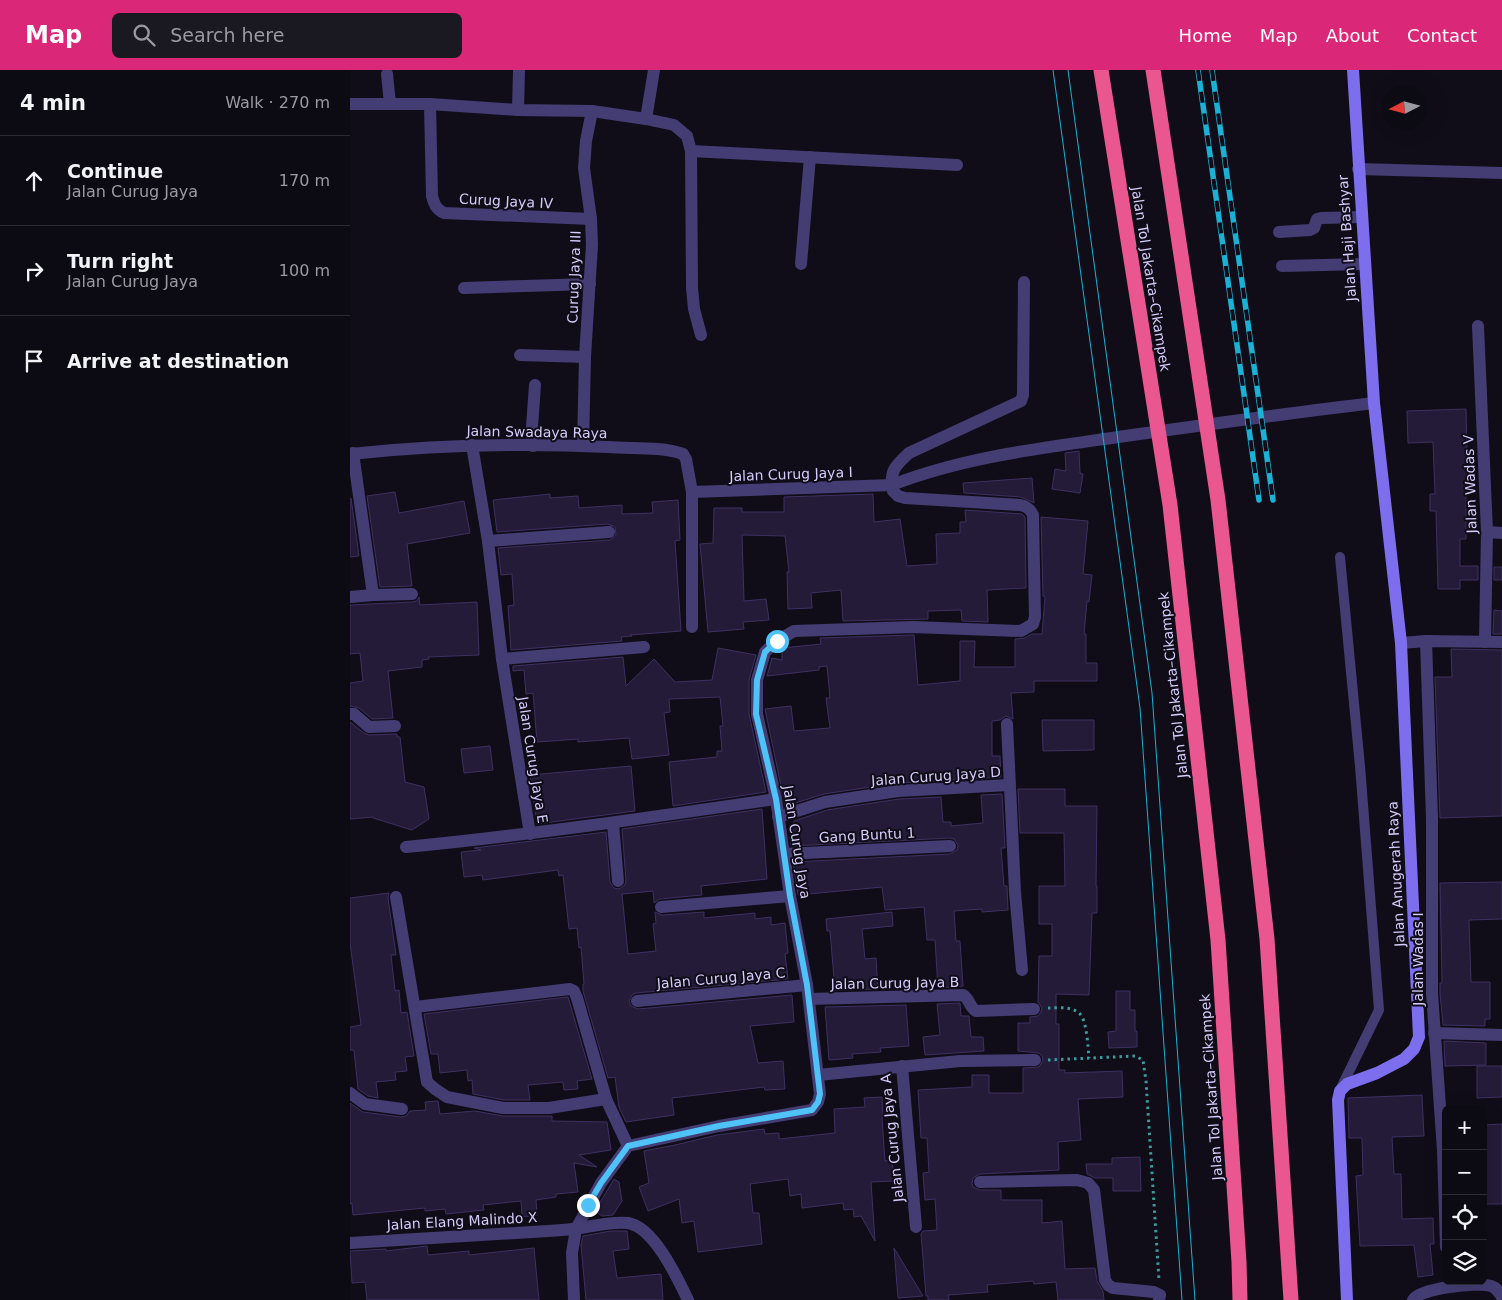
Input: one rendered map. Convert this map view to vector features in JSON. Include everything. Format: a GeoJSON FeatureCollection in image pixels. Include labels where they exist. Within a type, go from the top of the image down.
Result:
{"type":"FeatureCollection","features":[{"type":"Feature","properties":{"kind":"highway","name":"Jalan Tol Jakarta–Cikampek"},"geometry":{"type":"LineString","coordinates":[[1101,70],[1172,524],[1218,940],[1240,1300]]}},
{"type":"Feature","properties":{"kind":"highway"},"geometry":{"type":"LineString","coordinates":[[1153,70],[1218,500],[1267,939],[1291,1300]]}},
{"type":"Feature","properties":{"kind":"street"},"geometry":{"type":"LineString","coordinates":[[518,110],[519,70]]}},
{"type":"Feature","properties":{"kind":"street"},"geometry":{"type":"LineString","coordinates":[[646,119],[654,70]]}},
{"type":"Feature","properties":{"kind":"street","name":"Jalan Haji Bashyar"},"geometry":{"type":"LineString","coordinates":[[1353,70],[1374,403]]}},
{"type":"Feature","properties":{"kind":"street"},"geometry":{"type":"LineString","coordinates":[[387,74],[390,104]]}},
{"type":"Feature","properties":{"kind":"street"},"geometry":{"type":"LineString","coordinates":[[350,104],[430,104],[518,110],[592,111],[646,119],[674,125],[681,129],[687,136],[691,151],[692,288],[700,336]]}},
{"type":"Feature","properties":{"kind":"street","name":"Curug Jaya IV"},"geometry":{"type":"LineString","coordinates":[[430,104],[432,196],[439,210],[444,213],[591,220]]}},
{"type":"Feature","properties":{"kind":"street","name":"Curug Jaya III"},"geometry":{"type":"LineString","coordinates":[[583,446],[585,357],[592,245],[591,220],[584,168],[585,148],[592,111]]}},
{"type":"Feature","properties":{"kind":"street"},"geometry":{"type":"LineString","coordinates":[[691,151],[957,165]]}},
{"type":"Feature","properties":{"kind":"street"},"geometry":{"type":"LineString","coordinates":[[801,264],[810,157]]}},
{"type":"Feature","properties":{"kind":"street"},"geometry":{"type":"LineString","coordinates":[[1358,169],[1502,173]]}},
{"type":"Feature","properties":{"kind":"street"},"geometry":{"type":"LineString","coordinates":[[1279,232],[1310,230],[1314,228],[1318,219],[1321,218],[1361,217]]}},
{"type":"Feature","properties":{"kind":"street"},"geometry":{"type":"LineString","coordinates":[[1282,266],[1364,264]]}},
{"type":"Feature","properties":{"kind":"street"},"geometry":{"type":"LineString","coordinates":[[892,485],[891,474],[897,463],[909,453],[1021,401],[1023,395],[1024,282]]}},
{"type":"Feature","properties":{"kind":"street"},"geometry":{"type":"LineString","coordinates":[[464,288],[590,284]]}},
{"type":"Feature","properties":{"kind":"street","name":"Jalan Wadas V"},"geometry":{"type":"LineString","coordinates":[[1478,326],[1487,532],[1485,642]]}},
{"type":"Feature","properties":{"kind":"street"},"geometry":{"type":"LineString","coordinates":[[520,355],[585,357]]}},
{"type":"Feature","properties":{"kind":"street"},"geometry":{"type":"LineString","coordinates":[[533,446],[532,427],[535,385]]}},
{"type":"Feature","properties":{"kind":"street","name":"Jalan Curug Jaya I"},"geometry":{"type":"LineString","coordinates":[[692,492],[892,485],[917,475],[1005,454],[1271,415],[1374,403]]}},
{"type":"Feature","properties":{"kind":"street","name":"Jalan Anugerah Raya"},"geometry":{"type":"LineString","coordinates":[[1340,1091],[1347,1084],[1377,1073],[1404,1059],[1414,1049],[1418,1037],[1401,643],[1374,403]]}},
{"type":"Feature","properties":{"kind":"street","name":"Jalan Swadaya Raya"},"geometry":{"type":"LineString","coordinates":[[352,453],[472,445],[583,446],[665,450],[683,454],[686,459],[692,492]]}},
{"type":"Feature","properties":{"kind":"street","name":"Jalan Curug Jaya E"},"geometry":{"type":"LineString","coordinates":[[472,445],[488,541],[502,658],[530,834],[613,824],[776,799]]}},
{"type":"Feature","properties":{"kind":"street"},"geometry":{"type":"LineString","coordinates":[[352,453],[373,595]]}},
{"type":"Feature","properties":{"kind":"street","name":"Jalan Curug Jaya"},"geometry":{"type":"LineString","coordinates":[[628,1146],[719,1126],[812,1110],[818,1102],[820,1094],[807,985],[790,896],[776,799],[756,714],[757,680],[765,652],[777,641],[794,631],[913,627],[1021,631],[1032,624],[1035,617],[1033,516],[1026,506],[904,498],[898,496],[893,491],[892,485]]}},
{"type":"Feature","properties":{"kind":"street"},"geometry":{"type":"LineString","coordinates":[[692,492],[692,627]]}},
{"type":"Feature","properties":{"kind":"street"},"geometry":{"type":"LineString","coordinates":[[488,541],[609,532]]}},
{"type":"Feature","properties":{"kind":"street"},"geometry":{"type":"LineString","coordinates":[[1487,532],[1502,533]]}},
{"type":"Feature","properties":{"kind":"street"},"geometry":{"type":"LineString","coordinates":[[350,597],[412,594]]}},
{"type":"Feature","properties":{"kind":"street"},"geometry":{"type":"LineString","coordinates":[[1401,643],[1426,641],[1502,642]]}},
{"type":"Feature","properties":{"kind":"street","name":"Jalan Wadas I"},"geometry":{"type":"LineString","coordinates":[[1426,641],[1432,818],[1434,1033],[1443,1150],[1446,1240]]}},
{"type":"Feature","properties":{"kind":"street"},"geometry":{"type":"LineString","coordinates":[[502,658],[644,647]]}},
{"type":"Feature","properties":{"kind":"street"},"geometry":{"type":"LineString","coordinates":[[350,714],[354,714],[369,727],[394,726]]}},
{"type":"Feature","properties":{"kind":"street"},"geometry":{"type":"LineString","coordinates":[[1007,724],[1009,785],[1022,970]]}},
{"type":"Feature","properties":{"kind":"street","name":"Jalan Curug Jaya D"},"geometry":{"type":"LineString","coordinates":[[778,817],[825,802],[898,791],[1009,785]]}},
{"type":"Feature","properties":{"kind":"street"},"geometry":{"type":"LineString","coordinates":[[613,824],[618,881]]}},
{"type":"Feature","properties":{"kind":"street"},"geometry":{"type":"LineString","coordinates":[[406,848],[530,834]]}},
{"type":"Feature","properties":{"kind":"street","name":"Gang Buntu 1"},"geometry":{"type":"LineString","coordinates":[[784,854],[950,846]]}},
{"type":"Feature","properties":{"kind":"street"},"geometry":{"type":"LineString","coordinates":[[661,907],[790,896]]}},
{"type":"Feature","properties":{"kind":"street"},"geometry":{"type":"LineString","coordinates":[[396,897],[427,1082],[434,1089],[447,1097],[503,1108],[549,1108],[606,1099]]}},
{"type":"Feature","properties":{"kind":"street","name":"Jalan Curug Jaya C"},"geometry":{"type":"LineString","coordinates":[[637,1001],[807,985]]}},
{"type":"Feature","properties":{"kind":"street"},"geometry":{"type":"LineString","coordinates":[[415,1006],[570,989],[574,991],[606,1099],[628,1146],[601,1183],[576,1229],[572,1253],[574,1300]]}},
{"type":"Feature","properties":{"kind":"street","name":"Jalan Curug Jaya B"},"geometry":{"type":"LineString","coordinates":[[809,999],[963,995],[976,1011],[1034,1009]]}},
{"type":"Feature","properties":{"kind":"street"},"geometry":{"type":"LineString","coordinates":[[1434,1033],[1502,1036]]}},
{"type":"Feature","properties":{"kind":"street"},"geometry":{"type":"LineString","coordinates":[[902,1066],[960,1061],[1035,1060]]}},
{"type":"Feature","properties":{"kind":"street","name":"Jalan Curug Jaya A"},"geometry":{"type":"LineString","coordinates":[[818,1075],[902,1066],[916,1226]]}},
{"type":"Feature","properties":{"kind":"street"},"geometry":{"type":"LineString","coordinates":[[1340,1091],[1338,1100],[1347,1300]]}},
{"type":"Feature","properties":{"kind":"street"},"geometry":{"type":"LineString","coordinates":[[350,1093],[366,1104],[402,1109]]}},
{"type":"Feature","properties":{"kind":"street"},"geometry":{"type":"LineString","coordinates":[[980,1182],[1077,1180],[1088,1183],[1094,1190],[1104,1273],[1108,1285],[1113,1288],[1149,1291],[1160,1298]]}},
{"type":"Feature","properties":{"kind":"street","name":"Jalan Elang Malindo X"},"geometry":{"type":"LineString","coordinates":[[350,1243],[576,1229],[613,1222],[630,1223],[646,1233],[661,1251],[688,1300]]}},
{"type":"Feature","properties":{"kind":"street"},"geometry":{"type":"LineString","coordinates":[[1413,1300],[1418,1294],[1444,1285]]}},
{"type":"Feature","properties":{"kind":"street"},"geometry":{"type":"LineString","coordinates":[[1482,1285],[1492,1286],[1498,1290],[1502,1297]]}},
{"type":"Feature","properties":{"kind":"lane"},"geometry":{"type":"LineString","coordinates":[[1340,557],[1360,766],[1379,1010],[1340,1091]]}},
{"type":"Feature","properties":{"kind":"path"},"geometry":{"type":"LineString","coordinates":[[1034,1009],[1066,1008],[1079,1013],[1084,1021],[1089,1058]]}},
{"type":"Feature","properties":{"kind":"path"},"geometry":{"type":"LineString","coordinates":[[1035,1060],[1135,1056],[1143,1060],[1160,1298]]}},
{"type":"Feature","properties":{"kind":"building"},"geometry":{"type":"Polygon","coordinates":[[[1466,409],[1468,493],[1466,493],[1466,539],[1460,539],[1460,566],[1478,566],[1478,580],[1460,580],[1460,589],[1438,589],[1436,511],[1430,511],[1430,494],[1435,494],[1433,442],[1408,443],[1407,411],[1466,409]]]}},
{"type":"Feature","properties":{"kind":"building"},"geometry":{"type":"Polygon","coordinates":[[[1079,451],[1080,473],[1083,474],[1080,493],[1052,489],[1055,469],[1066,471],[1065,453],[1079,451]]]}},
{"type":"Feature","properties":{"kind":"building"},"geometry":{"type":"Polygon","coordinates":[[[1032,478],[1034,503],[1021,497],[964,493],[963,483],[1032,478]]]}},
{"type":"Feature","properties":{"kind":"building"},"geometry":{"type":"Polygon","coordinates":[[[395,492],[399,513],[464,501],[470,533],[407,544],[412,586],[380,587],[367,496],[395,492]]]}},
{"type":"Feature","properties":{"kind":"building"},"geometry":{"type":"Polygon","coordinates":[[[550,494],[550,498],[578,496],[579,508],[622,505],[622,514],[653,513],[652,502],[678,500],[680,540],[675,541],[681,631],[630,635],[632,636],[621,637],[622,641],[511,650],[508,606],[514,605],[512,574],[501,575],[498,548],[610,540],[616,535],[615,527],[608,524],[497,532],[493,500],[550,494]]]}},
{"type":"Feature","properties":{"kind":"building"},"geometry":{"type":"Polygon","coordinates":[[[873,494],[874,522],[900,519],[907,566],[937,564],[936,534],[960,533],[960,522],[966,522],[965,510],[1022,514],[1025,517],[1026,588],[987,590],[988,622],[962,621],[961,610],[928,611],[928,619],[843,621],[841,590],[811,593],[812,608],[788,609],[787,572],[789,572],[785,536],[742,535],[744,601],[766,599],[769,620],[743,622],[744,629],[708,632],[700,544],[713,543],[714,508],[742,508],[742,512],[784,512],[784,497],[873,494]]]}},
{"type":"Feature","properties":{"kind":"building"},"geometry":{"type":"Polygon","coordinates":[[[350,499],[359,556],[350,557],[350,499]]]}},
{"type":"Feature","properties":{"kind":"building"},"geometry":{"type":"Polygon","coordinates":[[[1041,517],[1088,521],[1083,574],[1092,575],[1084,634],[1086,634],[1086,663],[1097,663],[1097,681],[1034,681],[1034,692],[1011,693],[1013,719],[1006,716],[1000,720],[992,721],[992,756],[1000,756],[1001,777],[897,783],[824,794],[785,805],[765,709],[791,706],[794,731],[830,728],[826,698],[830,698],[827,666],[819,667],[819,670],[767,676],[772,658],[782,660],[782,648],[821,644],[820,638],[914,635],[918,685],[960,681],[960,641],[975,641],[974,667],[1015,667],[1015,639],[1025,638],[1032,634],[1042,634],[1045,597],[1043,596],[1041,517]]]}},
{"type":"Feature","properties":{"kind":"building"},"geometry":{"type":"Polygon","coordinates":[[[1494,567],[1502,567],[1502,580],[1494,580],[1494,567]]]}},
{"type":"Feature","properties":{"kind":"building"},"geometry":{"type":"Polygon","coordinates":[[[419,597],[420,605],[477,602],[479,655],[428,657],[429,659],[422,660],[422,667],[388,671],[393,718],[372,719],[359,708],[350,706],[350,683],[363,681],[360,653],[350,654],[350,605],[412,602],[417,601],[419,597]]]}},
{"type":"Feature","properties":{"kind":"building"},"geometry":{"type":"Polygon","coordinates":[[[1494,610],[1502,611],[1502,634],[1493,634],[1494,610]]]}},
{"type":"Feature","properties":{"kind":"building"},"geometry":{"type":"Polygon","coordinates":[[[718,648],[756,655],[749,680],[749,714],[766,792],[673,806],[669,762],[717,757],[717,751],[722,751],[720,726],[723,726],[720,697],[669,699],[670,712],[664,713],[669,755],[632,759],[629,738],[578,742],[578,739],[537,742],[533,693],[526,694],[524,670],[513,671],[513,666],[623,657],[626,686],[654,659],[675,682],[712,680],[718,648]]]}},
{"type":"Feature","properties":{"kind":"building"},"geometry":{"type":"Polygon","coordinates":[[[1451,649],[1502,650],[1502,816],[1440,818],[1435,677],[1452,677],[1451,649]]]}},
{"type":"Feature","properties":{"kind":"building"},"geometry":{"type":"Polygon","coordinates":[[[1042,720],[1094,720],[1094,750],[1043,751],[1042,720]]]}},
{"type":"Feature","properties":{"kind":"building"},"geometry":{"type":"Polygon","coordinates":[[[350,722],[369,735],[397,734],[397,737],[400,737],[405,782],[424,787],[429,819],[412,830],[373,817],[350,819],[350,722]]]}},
{"type":"Feature","properties":{"kind":"building"},"geometry":{"type":"Polygon","coordinates":[[[490,746],[493,770],[464,773],[461,749],[490,746]]]}},
{"type":"Feature","properties":{"kind":"building"},"geometry":{"type":"Polygon","coordinates":[[[631,766],[635,811],[537,824],[530,775],[631,766]]]}},
{"type":"Feature","properties":{"kind":"building"},"geometry":{"type":"Polygon","coordinates":[[[1018,789],[1065,789],[1065,806],[1097,806],[1097,913],[1092,913],[1089,995],[1056,994],[1056,1024],[1059,1024],[1059,1070],[1065,1070],[1065,1073],[1122,1071],[1123,1097],[1078,1099],[1081,1140],[1058,1142],[1059,1170],[980,1174],[973,1178],[972,1183],[973,1187],[980,1190],[1001,1190],[1001,1200],[1042,1200],[1042,1223],[1062,1221],[1065,1269],[1095,1268],[1097,1281],[1103,1291],[1104,1300],[1058,1300],[1056,1282],[1034,1284],[1033,1281],[987,1285],[988,1292],[948,1295],[949,1300],[928,1300],[928,1296],[926,1296],[921,1234],[923,1231],[937,1230],[935,1199],[925,1200],[923,1173],[929,1172],[927,1138],[921,1138],[918,1090],[972,1087],[972,1075],[989,1075],[989,1093],[1023,1093],[1023,1068],[1039,1067],[1043,1060],[1039,1053],[1018,1051],[1018,1023],[1030,1023],[1030,1017],[1038,1016],[1042,1008],[1038,1002],[1039,956],[1052,956],[1052,924],[1039,924],[1039,886],[1065,886],[1064,833],[1020,833],[1018,789]]]}},
{"type":"Feature","properties":{"kind":"building"},"geometry":{"type":"Polygon","coordinates":[[[1002,794],[1005,848],[1001,848],[1004,886],[1007,886],[1008,910],[982,912],[982,909],[954,911],[956,941],[960,941],[963,986],[938,988],[935,940],[927,940],[924,907],[885,910],[882,887],[798,895],[793,862],[950,854],[957,850],[958,845],[954,839],[950,838],[791,846],[790,836],[794,821],[827,810],[899,799],[941,797],[943,822],[951,822],[951,826],[983,823],[981,795],[1002,794]]]}},
{"type":"Feature","properties":{"kind":"building"},"geometry":{"type":"Polygon","coordinates":[[[762,809],[767,879],[701,886],[702,895],[660,899],[654,903],[653,891],[622,894],[628,954],[656,951],[653,924],[656,923],[655,912],[662,915],[704,912],[704,918],[755,913],[755,919],[771,917],[771,925],[785,923],[788,953],[785,954],[788,979],[636,993],[632,995],[629,1001],[631,1006],[638,1009],[792,995],[794,1022],[750,1026],[758,1063],[783,1061],[785,1089],[765,1090],[764,1087],[672,1098],[674,1115],[626,1122],[619,1107],[615,1077],[608,1078],[583,991],[581,947],[579,948],[577,928],[569,929],[563,875],[559,876],[558,870],[483,880],[482,875],[464,877],[461,852],[481,850],[474,848],[606,832],[610,882],[614,888],[619,889],[625,885],[626,880],[622,829],[762,809]]]}},
{"type":"Feature","properties":{"kind":"building"},"geometry":{"type":"Polygon","coordinates":[[[1502,882],[1502,919],[1469,920],[1471,982],[1490,982],[1490,1019],[1485,1019],[1485,1026],[1443,1025],[1440,993],[1440,983],[1442,983],[1440,883],[1502,882]]]}},
{"type":"Feature","properties":{"kind":"building"},"geometry":{"type":"Polygon","coordinates":[[[389,893],[388,898],[396,955],[391,955],[395,991],[399,990],[401,1013],[407,1012],[414,1056],[405,1057],[407,1071],[395,1072],[396,1080],[376,1082],[378,1098],[368,1096],[358,1089],[354,1050],[350,1050],[350,1027],[361,1025],[350,943],[350,898],[389,893]]]}},
{"type":"Feature","properties":{"kind":"building"},"geometry":{"type":"Polygon","coordinates":[[[892,912],[893,926],[862,929],[865,959],[876,958],[878,989],[835,990],[830,931],[827,931],[826,919],[892,912]]]}},
{"type":"Feature","properties":{"kind":"building"},"geometry":{"type":"Polygon","coordinates":[[[1116,991],[1130,991],[1130,1010],[1135,1010],[1137,1047],[1109,1048],[1108,1032],[1116,1031],[1116,991]]]}},
{"type":"Feature","properties":{"kind":"building"},"geometry":{"type":"Polygon","coordinates":[[[568,997],[592,1079],[577,1081],[578,1089],[564,1090],[563,1082],[528,1085],[530,1100],[504,1100],[473,1094],[472,1080],[468,1081],[467,1070],[440,1073],[438,1054],[431,1054],[424,1014],[568,997]]]}},
{"type":"Feature","properties":{"kind":"building"},"geometry":{"type":"Polygon","coordinates":[[[960,1003],[961,1016],[969,1016],[971,1037],[983,1037],[984,1051],[925,1055],[923,1037],[940,1035],[937,1004],[960,1003]]]}},
{"type":"Feature","properties":{"kind":"building"},"geometry":{"type":"Polygon","coordinates":[[[906,1005],[909,1046],[880,1048],[881,1052],[852,1054],[853,1058],[829,1060],[825,1007],[906,1005]]]}},
{"type":"Feature","properties":{"kind":"building"},"geometry":{"type":"Polygon","coordinates":[[[1444,1041],[1486,1043],[1486,1065],[1445,1066],[1444,1041]]]}},
{"type":"Feature","properties":{"kind":"building"},"geometry":{"type":"Polygon","coordinates":[[[1477,1066],[1502,1066],[1502,1097],[1477,1098],[1477,1066]]]}},
{"type":"Feature","properties":{"kind":"building"},"geometry":{"type":"Polygon","coordinates":[[[1422,1095],[1424,1136],[1392,1137],[1394,1174],[1401,1174],[1402,1219],[1433,1218],[1434,1244],[1430,1244],[1433,1275],[1418,1277],[1414,1245],[1360,1246],[1356,1176],[1363,1175],[1362,1138],[1349,1138],[1348,1098],[1422,1095]]]}},
{"type":"Feature","properties":{"kind":"building"},"geometry":{"type":"Polygon","coordinates":[[[882,1097],[885,1161],[892,1160],[894,1181],[871,1182],[875,1241],[861,1216],[854,1217],[853,1209],[844,1210],[843,1203],[802,1208],[801,1194],[790,1196],[788,1179],[750,1184],[753,1213],[759,1213],[762,1244],[698,1252],[694,1221],[682,1223],[679,1199],[648,1211],[639,1187],[649,1183],[644,1151],[717,1135],[764,1129],[765,1134],[779,1133],[779,1139],[835,1133],[834,1109],[865,1107],[864,1098],[882,1097]]]}},
{"type":"Feature","properties":{"kind":"building"},"geometry":{"type":"Polygon","coordinates":[[[438,1101],[440,1114],[475,1111],[503,1116],[552,1116],[552,1121],[607,1122],[611,1150],[579,1155],[597,1167],[574,1163],[578,1192],[556,1194],[556,1197],[536,1200],[537,1215],[522,1217],[521,1201],[483,1205],[484,1210],[446,1214],[445,1209],[425,1211],[425,1208],[353,1215],[352,1203],[350,1204],[350,1103],[363,1112],[401,1117],[406,1116],[410,1111],[426,1110],[425,1102],[438,1101]]]}},
{"type":"Feature","properties":{"kind":"building"},"geometry":{"type":"Polygon","coordinates":[[[1502,1124],[1502,1204],[1487,1204],[1487,1125],[1502,1124]]]}},
{"type":"Feature","properties":{"kind":"building"},"geometry":{"type":"Polygon","coordinates":[[[1140,1157],[1141,1191],[1113,1191],[1113,1178],[1095,1178],[1087,1174],[1086,1164],[1112,1164],[1112,1158],[1140,1157]]]}},
{"type":"Feature","properties":{"kind":"building"},"geometry":{"type":"Polygon","coordinates":[[[614,1179],[619,1182],[622,1201],[613,1215],[602,1216],[595,1211],[614,1179]]]}},
{"type":"Feature","properties":{"kind":"building"},"geometry":{"type":"Polygon","coordinates":[[[611,1231],[627,1231],[629,1249],[613,1251],[617,1278],[661,1274],[663,1300],[586,1300],[581,1245],[583,1236],[611,1231]]]}},
{"type":"Feature","properties":{"kind":"building"},"geometry":{"type":"Polygon","coordinates":[[[427,1246],[428,1255],[469,1251],[469,1255],[534,1248],[539,1300],[367,1300],[365,1282],[352,1283],[350,1251],[386,1249],[386,1251],[427,1246]]]}},
{"type":"Feature","properties":{"kind":"building"},"geometry":{"type":"Polygon","coordinates":[[[894,1248],[923,1296],[898,1298],[894,1248]]]}},
{"type":"Feature","properties":{"kind":"tram line"},"geometry":{"type":"LineString","coordinates":[[1053,70],[1140,708],[1182,1300]]}},
{"type":"Feature","properties":{"kind":"tram line"},"geometry":{"type":"LineString","coordinates":[[1068,70],[1152,693],[1195,1300]]}},
{"type":"Feature","properties":{"kind":"railway"},"geometry":{"type":"LineString","coordinates":[[1198,70],[1259,500]]}},
{"type":"Feature","properties":{"kind":"railway"},"geometry":{"type":"LineString","coordinates":[[1212,70],[1273,500]]}},
{"type":"Feature","properties":{"kind":"route"},"geometry":{"type":"LineString","coordinates":[[588,1205],[601,1183],[628,1146],[719,1126],[812,1110],[818,1102],[820,1094],[807,985],[790,896],[776,799],[756,714],[757,680],[765,652],[777,641]]}}]}
